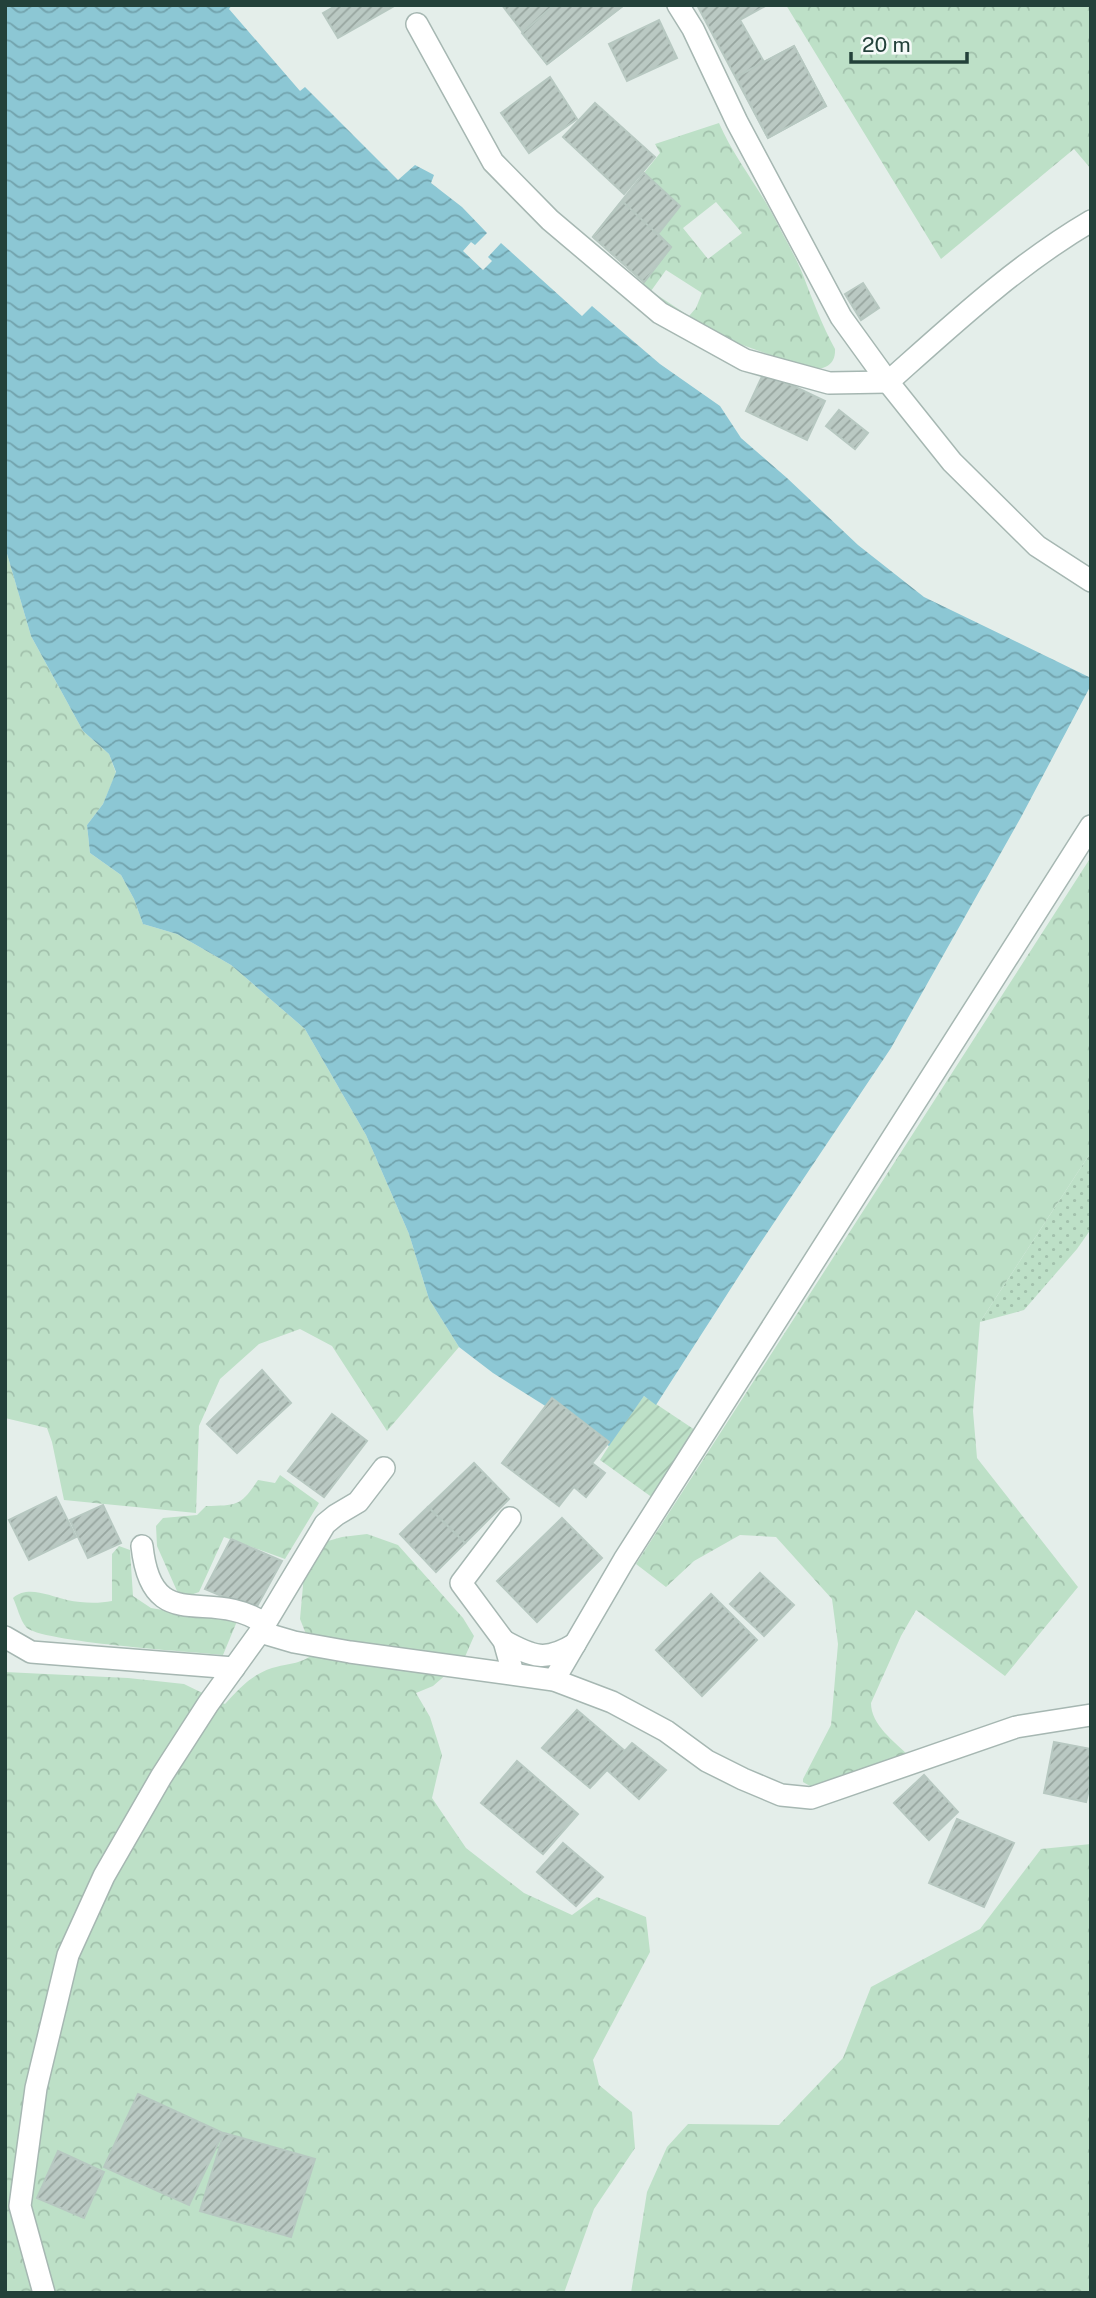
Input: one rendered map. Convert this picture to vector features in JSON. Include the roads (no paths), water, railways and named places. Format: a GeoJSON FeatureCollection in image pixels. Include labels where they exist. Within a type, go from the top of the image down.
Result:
{"type":"FeatureCollection","features":[{"type":"Feature","properties":{"kind":"street"},"geometry":{"type":"LineString","coordinates":[[678,5],[693,29],[737,122],[841,317],[888,382],[952,462],[1038,546],[1091,581]]}},
{"type":"Feature","properties":{"kind":"street"},"geometry":{"type":"LineString","coordinates":[[417,24],[493,162],[550,220],[660,313],[745,360],[829,383],[888,382],[1004,282],[1054,243],[1091,221]]}},
{"type":"Feature","properties":{"kind":"street"},"geometry":{"type":"LineString","coordinates":[[555,1680],[631,1548],[1091,826]]}},
{"type":"Feature","properties":{"kind":"street"},"geometry":{"type":"LineString","coordinates":[[44,2293],[20,2206],[36,2088],[68,1955],[104,1876],[161,1777],[208,1704],[262,1628],[325,1524],[358,1502],[384,1468]]}},
{"type":"Feature","properties":{"kind":"street"},"geometry":{"type":"LineString","coordinates":[[510,1518],[461,1583],[504,1641],[513,1673]]}},
{"type":"Feature","properties":{"kind":"street"},"geometry":{"type":"LineString","coordinates":[[142,1546],[146,1575],[151,1585],[166,1599],[193,1606],[233,1608],[253,1615],[262,1628],[294,1642],[555,1680],[612,1702],[666,1731],[706,1761],[780,1795],[811,1798],[1016,1727],[1091,1715]]}},
{"type":"Feature","properties":{"kind":"street"},"geometry":{"type":"LineString","coordinates":[[5,1637],[31,1653],[234,1668]]}},
{"type":"Feature","properties":{"kind":"street"},"geometry":{"type":"LineString","coordinates":[[504,1641],[532,1656],[560,1653],[575,1644]]}},
{"type":"Feature","properties":{"kind":"water"},"geometry":{"type":"Polygon","coordinates":[[[5,5],[232,5],[229,9],[300,91],[305,87],[398,180],[415,165],[434,175],[431,183],[462,207],[487,233],[475,245],[471,242],[463,251],[483,270],[492,261],[488,257],[501,243],[582,316],[592,306],[660,364],[720,406],[741,438],[858,545],[924,597],[1091,678],[1091,685],[1020,819],[891,1048],[656,1405],[644,1396],[609,1446],[493,1373],[459,1347],[429,1299],[409,1234],[366,1135],[305,1029],[231,965],[177,934],[143,924],[121,875],[90,853],[87,825],[103,804],[116,772],[109,754],[83,731],[31,636],[5,547],[5,5]]]}}]}
